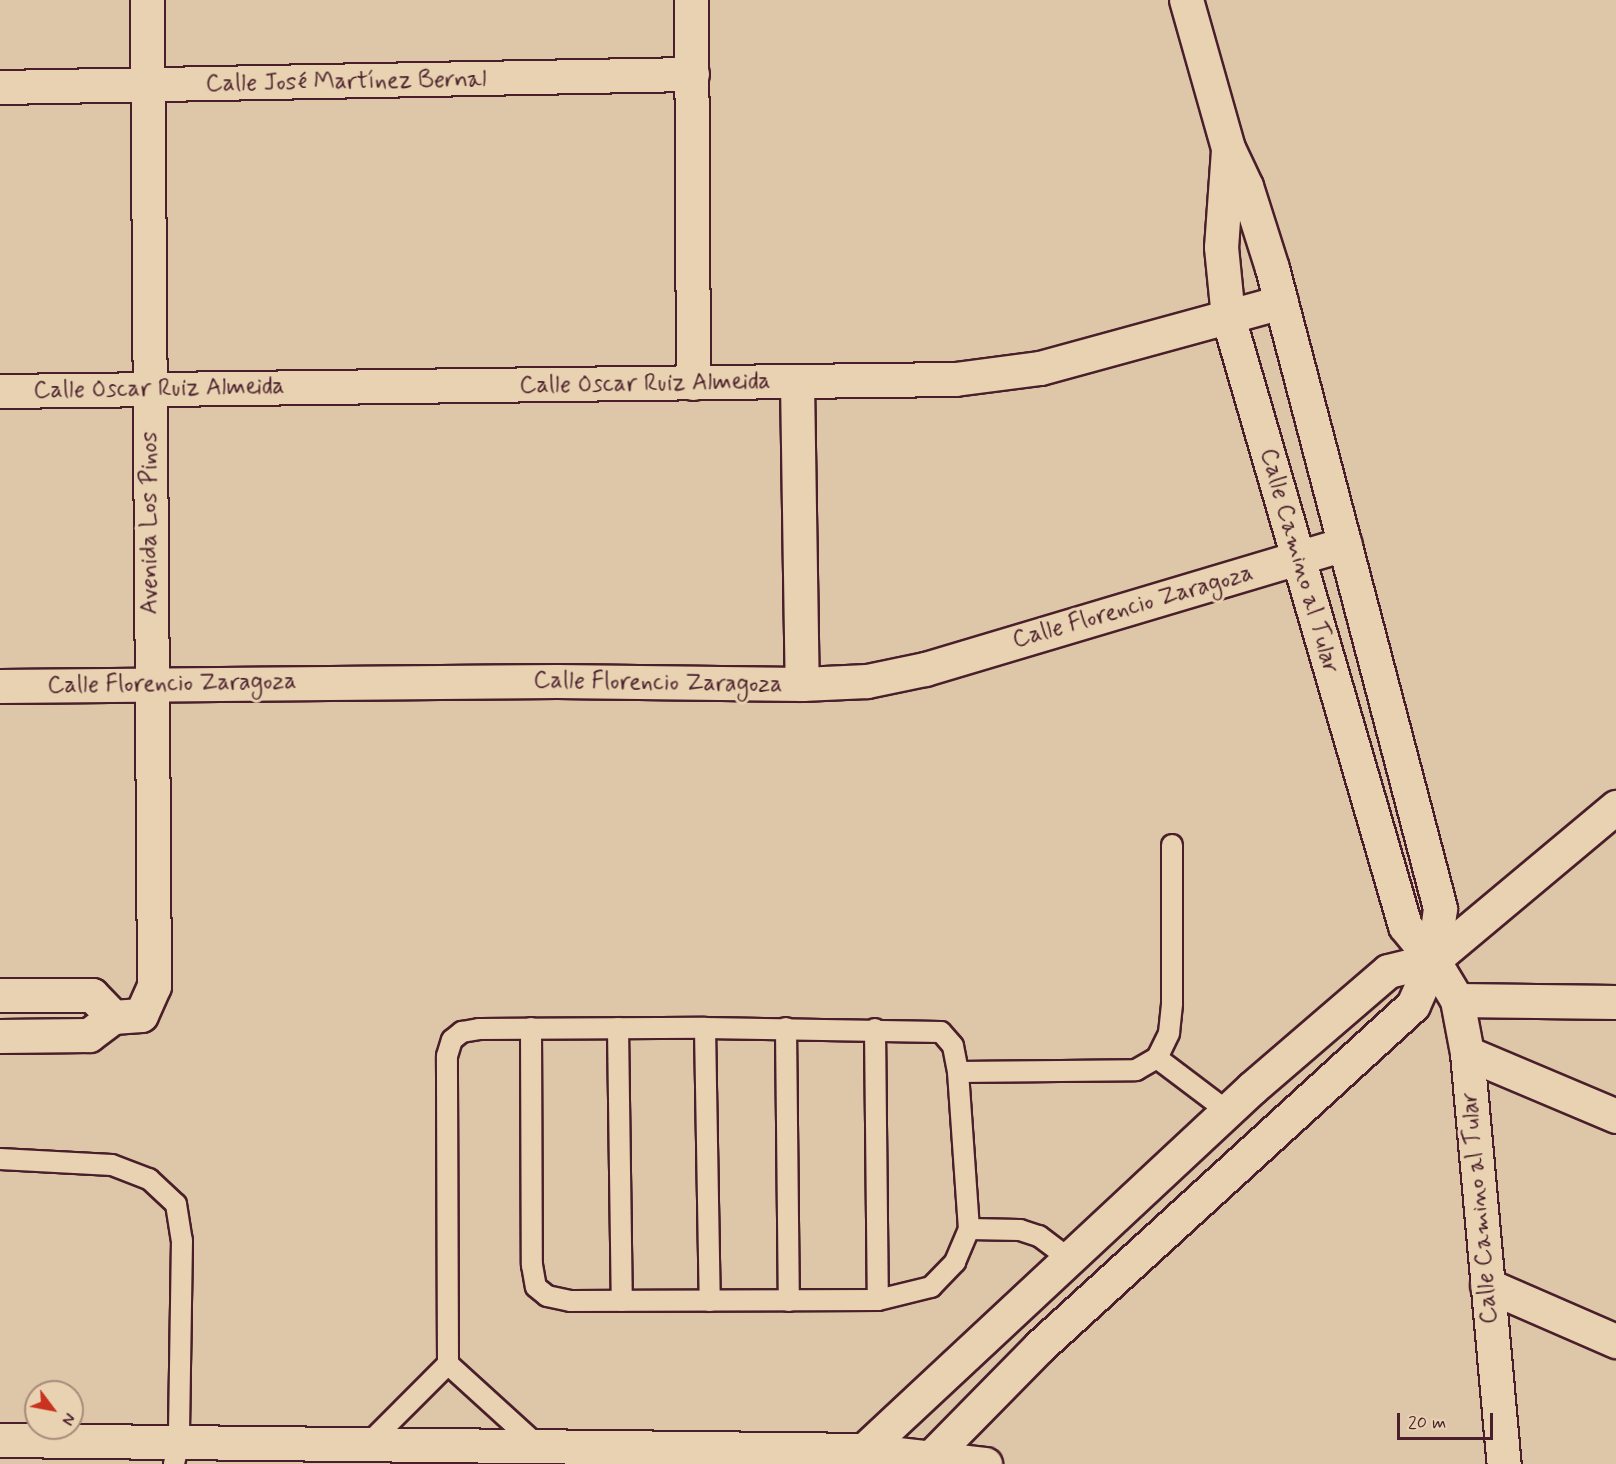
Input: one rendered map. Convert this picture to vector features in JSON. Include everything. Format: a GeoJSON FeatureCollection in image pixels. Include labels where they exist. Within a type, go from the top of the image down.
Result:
{"type":"FeatureCollection","features":[{"type":"Feature","properties":{"kind":"street","name":"Avenida Los Pinos"},"geometry":{"type":"LineString","coordinates":[[113,1017],[141,1016],[154,986],[147,0]]}},
{"type":"Feature","properties":{"kind":"street"},"geometry":{"type":"LineString","coordinates":[[691,0],[693,383]]}},
{"type":"Feature","properties":{"kind":"street","name":"Calle Camino al Tular"},"geometry":{"type":"LineString","coordinates":[[1186,0],[1228,148],[1246,186],[1281,302],[1440,908],[1433,960]]}},
{"type":"Feature","properties":{"kind":"street","name":"Calle José Martínez Bernal"},"geometry":{"type":"LineString","coordinates":[[0,87],[692,74]]}},
{"type":"Feature","properties":{"kind":"street","name":"Calle Camino al Tular"},"geometry":{"type":"LineString","coordinates":[[1228,148],[1221,247],[1228,317],[1405,926],[1433,960],[1456,1000],[1467,1053],[1504,1464]]}},
{"type":"Feature","properties":{"kind":"street","name":"Calle Oscar Ruiz Almeida"},"geometry":{"type":"LineString","coordinates":[[0,391],[955,379],[1014,372],[1281,302]]}},
{"type":"Feature","properties":{"kind":"street"},"geometry":{"type":"LineString","coordinates":[[797,382],[802,684]]}},
{"type":"Feature","properties":{"kind":"street","name":"Calle Florencio Zaragoza"},"geometry":{"type":"LineString","coordinates":[[0,686],[557,681],[802,684],[898,676],[1345,544]]}},
{"type":"Feature","properties":{"kind":"street"},"geometry":{"type":"LineString","coordinates":[[930,1458],[1040,1346],[1413,1005],[1433,960],[1616,807]]}},
{"type":"Feature","properties":{"kind":"street"},"geometry":{"type":"LineString","coordinates":[[864,1450],[1227,1111],[1388,971],[1433,960]]}},
{"type":"Feature","properties":{"kind":"street"},"geometry":{"type":"LineString","coordinates":[[0,995],[92,995],[113,1017],[89,1035],[0,1036]]}},
{"type":"Feature","properties":{"kind":"street"},"geometry":{"type":"LineString","coordinates":[[1456,1000],[1616,1002]]}},
{"type":"Feature","properties":{"kind":"street"},"geometry":{"type":"LineString","coordinates":[[1467,1053],[1616,1116]]}},
{"type":"Feature","properties":{"kind":"street"},"geometry":{"type":"LineString","coordinates":[[1194,1142],[1224,1176]]}},
{"type":"Feature","properties":{"kind":"street"},"geometry":{"type":"LineString","coordinates":[[1487,1285],[1616,1341]]}},
{"type":"Feature","properties":{"kind":"street"},"geometry":{"type":"LineString","coordinates":[[0,1440],[176,1453],[367,1445],[864,1450],[985,1464]]}},
{"type":"Feature","properties":{"kind":"lane"},"geometry":{"type":"LineString","coordinates":[[958,1072],[1136,1070],[1157,1058],[1169,1034],[1172,1003],[1172,845]]}},
{"type":"Feature","properties":{"kind":"lane"},"geometry":{"type":"LineString","coordinates":[[367,1445],[448,1364],[448,1047],[462,1032],[531,1028],[786,1028],[941,1032],[953,1046],[958,1072],[969,1229],[955,1262],[931,1287],[878,1300],[622,1301],[555,1298],[542,1292],[534,1282],[531,1028]]}},
{"type":"Feature","properties":{"kind":"lane"},"geometry":{"type":"LineString","coordinates":[[618,1028],[622,1301]]}},
{"type":"Feature","properties":{"kind":"lane"},"geometry":{"type":"LineString","coordinates":[[705,1028],[710,1301]]}},
{"type":"Feature","properties":{"kind":"lane"},"geometry":{"type":"LineString","coordinates":[[786,1028],[789,1301]]}},
{"type":"Feature","properties":{"kind":"lane"},"geometry":{"type":"LineString","coordinates":[[874,1029],[878,1300]]}},
{"type":"Feature","properties":{"kind":"lane"},"geometry":{"type":"LineString","coordinates":[[1157,1058],[1227,1111]]}},
{"type":"Feature","properties":{"kind":"lane"},"geometry":{"type":"LineString","coordinates":[[0,1159],[112,1165],[149,1179],[176,1204],[182,1240],[176,1453]]}},
{"type":"Feature","properties":{"kind":"lane"},"geometry":{"type":"LineString","coordinates":[[969,1229],[1020,1230],[1039,1236],[1069,1259]]}},
{"type":"Feature","properties":{"kind":"lane"},"geometry":{"type":"LineString","coordinates":[[448,1364],[537,1445]]}}]}
